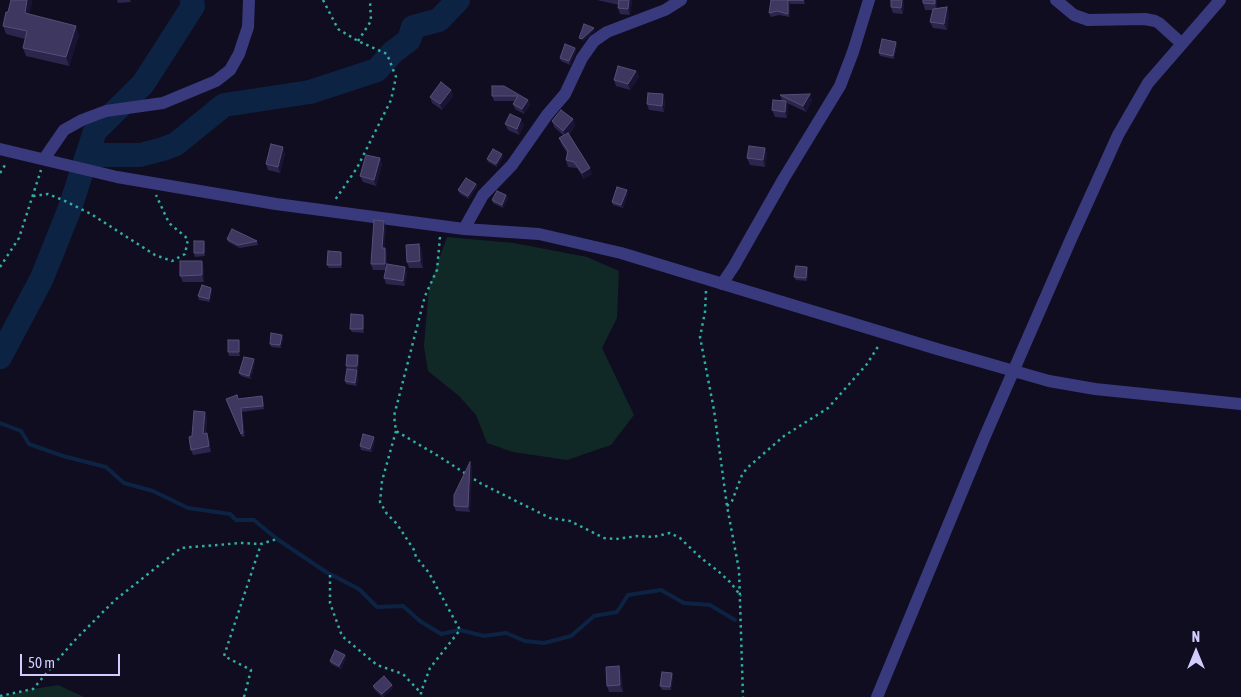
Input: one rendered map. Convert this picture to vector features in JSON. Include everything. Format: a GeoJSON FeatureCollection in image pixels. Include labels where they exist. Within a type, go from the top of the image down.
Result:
{"type":"FeatureCollection","features":[{"type":"Feature","properties":{"kind":"street"},"geometry":{"type":"LineString","coordinates":[[50,160],[64,130],[82,120],[106,111],[163,103],[216,81],[230,70],[239,54],[248,27],[249,0]]}},
{"type":"Feature","properties":{"kind":"street"},"geometry":{"type":"LineString","coordinates":[[464,229],[483,195],[512,165],[547,115],[565,94],[582,58],[594,41],[607,32],[665,10],[681,0]]}},
{"type":"Feature","properties":{"kind":"street"},"geometry":{"type":"LineString","coordinates":[[722,284],[840,86],[869,0]]}},
{"type":"Feature","properties":{"kind":"street"},"geometry":{"type":"LineString","coordinates":[[1056,0],[1074,15],[1088,20],[1145,20],[1159,23],[1181,43]]}},
{"type":"Feature","properties":{"kind":"street"},"geometry":{"type":"LineString","coordinates":[[877,697],[930,568],[1071,239],[1118,135],[1148,83],[1220,0]]}},
{"type":"Feature","properties":{"kind":"street"},"geometry":{"type":"LineString","coordinates":[[0,149],[116,177],[276,204],[464,229],[539,234],[621,253],[1048,381],[1095,389],[1241,404]]}},
{"type":"Feature","properties":{"kind":"path"},"geometry":{"type":"LineString","coordinates":[[323,0],[338,29],[358,41],[387,54],[396,77],[390,100],[356,168],[334,203]]}},
{"type":"Feature","properties":{"kind":"path"},"geometry":{"type":"LineString","coordinates":[[358,41],[371,21],[370,0]]}},
{"type":"Feature","properties":{"kind":"path"},"geometry":{"type":"LineString","coordinates":[[0,266],[19,238],[33,196],[50,160]]}},
{"type":"Feature","properties":{"kind":"path"},"geometry":{"type":"LineString","coordinates":[[33,196],[48,194],[63,200],[91,214],[155,255],[172,261],[185,254],[188,239],[169,223],[150,182]]}},
{"type":"Feature","properties":{"kind":"path"},"geometry":{"type":"LineString","coordinates":[[422,697],[421,692],[430,668],[460,630],[429,573],[416,557],[414,550],[397,524],[387,514],[380,502],[382,481],[396,431],[394,416],[425,296],[437,270],[440,246],[439,226]]}},
{"type":"Feature","properties":{"kind":"path"},"geometry":{"type":"LineString","coordinates":[[706,280],[705,312],[700,337],[714,410],[727,506],[739,570],[743,697]]}},
{"type":"Feature","properties":{"kind":"path"},"geometry":{"type":"LineString","coordinates":[[727,506],[732,501],[742,475],[747,468],[784,436],[828,408],[867,364],[887,333]]}},
{"type":"Feature","properties":{"kind":"path"},"geometry":{"type":"LineString","coordinates":[[396,431],[480,483],[550,518],[570,521],[604,538],[653,537],[670,533],[680,538],[718,571],[730,582],[740,596]]}},
{"type":"Feature","properties":{"kind":"path"},"geometry":{"type":"LineString","coordinates":[[0,696],[33,689],[73,642],[115,600],[181,548],[241,543],[261,544],[277,539]]}},
{"type":"Feature","properties":{"kind":"path"},"geometry":{"type":"LineString","coordinates":[[244,697],[251,670],[224,656],[261,544]]}},
{"type":"Feature","properties":{"kind":"path"},"geometry":{"type":"LineString","coordinates":[[330,575],[330,603],[342,636],[376,665],[403,674],[421,692]]}},
{"type":"Feature","properties":{"kind":"green space"},"geometry":{"type":"Polygon","coordinates":[[[447,237],[514,243],[587,257],[619,271],[617,318],[602,348],[634,415],[611,445],[567,460],[513,452],[487,443],[476,415],[459,396],[428,371],[424,346],[429,287],[447,237]]]}},
{"type":"Feature","properties":{"kind":"green space"},"geometry":{"type":"Polygon","coordinates":[[[58,685],[84,697],[0,697],[33,689],[58,685]]]}},
{"type":"Feature","properties":{"kind":"building"},"geometry":{"type":"Polygon","coordinates":[[[11,0],[27,0],[25,13],[76,26],[66,57],[23,48],[27,31],[3,26],[11,0]]]}},
{"type":"Feature","properties":{"kind":"building"},"geometry":{"type":"Polygon","coordinates":[[[619,0],[629,0],[628,9],[618,8],[619,0]]]}},
{"type":"Feature","properties":{"kind":"building"},"geometry":{"type":"Polygon","coordinates":[[[771,0],[788,0],[788,14],[777,11],[769,13],[771,0]]]}},
{"type":"Feature","properties":{"kind":"building"},"geometry":{"type":"Polygon","coordinates":[[[891,0],[902,0],[901,8],[891,7],[891,0]]]}},
{"type":"Feature","properties":{"kind":"building"},"geometry":{"type":"Polygon","coordinates":[[[923,0],[935,0],[935,4],[923,3],[923,0]]]}},
{"type":"Feature","properties":{"kind":"building"},"geometry":{"type":"Polygon","coordinates":[[[947,7],[944,24],[930,22],[933,9],[947,7]]]}},
{"type":"Feature","properties":{"kind":"building"},"geometry":{"type":"Polygon","coordinates":[[[584,24],[594,28],[582,39],[579,38],[584,24]]]}},
{"type":"Feature","properties":{"kind":"building"},"geometry":{"type":"Polygon","coordinates":[[[882,39],[896,42],[893,56],[879,53],[882,39]]]}},
{"type":"Feature","properties":{"kind":"building"},"geometry":{"type":"Polygon","coordinates":[[[565,44],[575,48],[569,61],[560,58],[565,44]]]}},
{"type":"Feature","properties":{"kind":"building"},"geometry":{"type":"Polygon","coordinates":[[[618,66],[636,71],[628,84],[614,80],[618,66]]]}},
{"type":"Feature","properties":{"kind":"building"},"geometry":{"type":"Polygon","coordinates":[[[441,82],[451,90],[440,104],[430,97],[441,82]]]}},
{"type":"Feature","properties":{"kind":"building"},"geometry":{"type":"Polygon","coordinates":[[[492,86],[504,86],[528,100],[522,109],[513,104],[518,96],[492,96],[492,86]]]}},
{"type":"Feature","properties":{"kind":"building"},"geometry":{"type":"Polygon","coordinates":[[[648,93],[663,94],[662,106],[647,104],[648,93]]]}},
{"type":"Feature","properties":{"kind":"building"},"geometry":{"type":"Polygon","coordinates":[[[810,94],[803,106],[780,95],[810,94]]]}},
{"type":"Feature","properties":{"kind":"building"},"geometry":{"type":"Polygon","coordinates":[[[773,100],[786,101],[785,112],[772,110],[773,100]]]}},
{"type":"Feature","properties":{"kind":"building"},"geometry":{"type":"Polygon","coordinates":[[[561,110],[573,119],[563,131],[552,121],[561,110]]]}},
{"type":"Feature","properties":{"kind":"building"},"geometry":{"type":"Polygon","coordinates":[[[510,114],[521,119],[517,129],[505,124],[510,114]]]}},
{"type":"Feature","properties":{"kind":"building"},"geometry":{"type":"Polygon","coordinates":[[[568,133],[590,168],[582,173],[574,162],[566,160],[568,151],[559,138],[568,133]]]}},
{"type":"Feature","properties":{"kind":"building"},"geometry":{"type":"Polygon","coordinates":[[[271,144],[283,147],[278,167],[266,164],[271,144]]]}},
{"type":"Feature","properties":{"kind":"building"},"geometry":{"type":"Polygon","coordinates":[[[749,146],[765,148],[763,160],[747,158],[749,146]]]}},
{"type":"Feature","properties":{"kind":"building"},"geometry":{"type":"Polygon","coordinates":[[[493,149],[502,154],[496,164],[487,159],[493,149]]]}},
{"type":"Feature","properties":{"kind":"building"},"geometry":{"type":"Polygon","coordinates":[[[366,155],[380,158],[374,180],[360,176],[366,155]]]}},
{"type":"Feature","properties":{"kind":"building"},"geometry":{"type":"Polygon","coordinates":[[[466,178],[476,184],[468,196],[458,190],[466,178]]]}},
{"type":"Feature","properties":{"kind":"building"},"geometry":{"type":"Polygon","coordinates":[[[617,187],[627,190],[621,205],[612,202],[617,187]]]}},
{"type":"Feature","properties":{"kind":"building"},"geometry":{"type":"Polygon","coordinates":[[[497,191],[506,195],[502,205],[492,200],[497,191]]]}},
{"type":"Feature","properties":{"kind":"building"},"geometry":{"type":"Polygon","coordinates":[[[374,220],[384,221],[382,248],[385,248],[385,264],[371,264],[374,220]]]}},
{"type":"Feature","properties":{"kind":"building"},"geometry":{"type":"Polygon","coordinates":[[[232,229],[257,241],[238,245],[227,239],[232,229]]]}},
{"type":"Feature","properties":{"kind":"building"},"geometry":{"type":"Polygon","coordinates":[[[194,241],[204,241],[204,253],[194,253],[194,241]]]}},
{"type":"Feature","properties":{"kind":"building"},"geometry":{"type":"Polygon","coordinates":[[[419,244],[420,261],[407,262],[406,245],[419,244]]]}},
{"type":"Feature","properties":{"kind":"building"},"geometry":{"type":"Polygon","coordinates":[[[328,251],[341,252],[341,265],[327,265],[328,251]]]}},
{"type":"Feature","properties":{"kind":"building"},"geometry":{"type":"Polygon","coordinates":[[[180,261],[202,261],[202,275],[180,276],[180,261]]]}},
{"type":"Feature","properties":{"kind":"building"},"geometry":{"type":"Polygon","coordinates":[[[387,264],[405,267],[403,281],[384,278],[387,264]]]}},
{"type":"Feature","properties":{"kind":"building"},"geometry":{"type":"Polygon","coordinates":[[[796,266],[807,267],[806,278],[794,277],[796,266]]]}},
{"type":"Feature","properties":{"kind":"building"},"geometry":{"type":"Polygon","coordinates":[[[202,285],[211,288],[209,299],[198,296],[202,285]]]}},
{"type":"Feature","properties":{"kind":"building"},"geometry":{"type":"Polygon","coordinates":[[[351,314],[363,315],[363,329],[350,329],[351,314]]]}},
{"type":"Feature","properties":{"kind":"building"},"geometry":{"type":"Polygon","coordinates":[[[271,333],[282,335],[280,345],[270,344],[271,333]]]}},
{"type":"Feature","properties":{"kind":"building"},"geometry":{"type":"Polygon","coordinates":[[[228,340],[239,340],[239,352],[228,352],[228,340]]]}},
{"type":"Feature","properties":{"kind":"building"},"geometry":{"type":"Polygon","coordinates":[[[347,355],[358,355],[357,366],[346,366],[347,355]]]}},
{"type":"Feature","properties":{"kind":"building"},"geometry":{"type":"Polygon","coordinates":[[[244,357],[254,359],[249,376],[239,373],[244,357]]]}},
{"type":"Feature","properties":{"kind":"building"},"geometry":{"type":"Polygon","coordinates":[[[347,369],[357,370],[355,383],[345,381],[347,369]]]}},
{"type":"Feature","properties":{"kind":"building"},"geometry":{"type":"Polygon","coordinates":[[[237,395],[238,399],[262,396],[263,406],[241,408],[243,433],[241,434],[226,399],[237,395]]]}},
{"type":"Feature","properties":{"kind":"building"},"geometry":{"type":"Polygon","coordinates":[[[194,411],[205,412],[203,434],[207,433],[209,446],[191,450],[189,437],[192,436],[194,411]]]}},
{"type":"Feature","properties":{"kind":"building"},"geometry":{"type":"Polygon","coordinates":[[[363,434],[374,437],[370,449],[360,446],[363,434]]]}},
{"type":"Feature","properties":{"kind":"building"},"geometry":{"type":"Polygon","coordinates":[[[470,462],[468,507],[454,506],[454,495],[470,462]]]}},
{"type":"Feature","properties":{"kind":"building"},"geometry":{"type":"Polygon","coordinates":[[[335,650],[345,655],[339,666],[330,661],[335,650]]]}},
{"type":"Feature","properties":{"kind":"building"},"geometry":{"type":"Polygon","coordinates":[[[619,666],[620,685],[607,686],[606,667],[619,666]]]}},
{"type":"Feature","properties":{"kind":"building"},"geometry":{"type":"Polygon","coordinates":[[[662,672],[672,673],[670,687],[660,686],[662,672]]]}},
{"type":"Feature","properties":{"kind":"building"},"geometry":{"type":"Polygon","coordinates":[[[384,676],[392,685],[382,694],[373,686],[384,676]]]}},
{"type":"Feature","properties":{"kind":"waterway"},"geometry":{"type":"LineString","coordinates":[[0,357],[42,278],[70,208],[95,131],[143,84],[193,6],[192,0]]}},
{"type":"Feature","properties":{"kind":"waterway"},"geometry":{"type":"LineString","coordinates":[[87,155],[140,155],[163,149],[176,144],[224,105],[310,92],[377,70],[393,52],[409,40],[413,27],[439,20],[458,0]]}},
{"type":"Feature","properties":{"kind":"waterway"},"geometry":{"type":"LineString","coordinates":[[0,423],[21,431],[29,444],[63,456],[106,467],[124,483],[153,491],[188,508],[230,514],[236,520],[254,520],[277,539],[326,572],[359,589],[377,607],[403,606],[420,621],[441,634],[460,630],[484,636],[506,633],[525,641],[544,643],[571,636],[594,616],[617,612],[628,595],[661,590],[684,603],[710,605],[735,620]]}}]}
